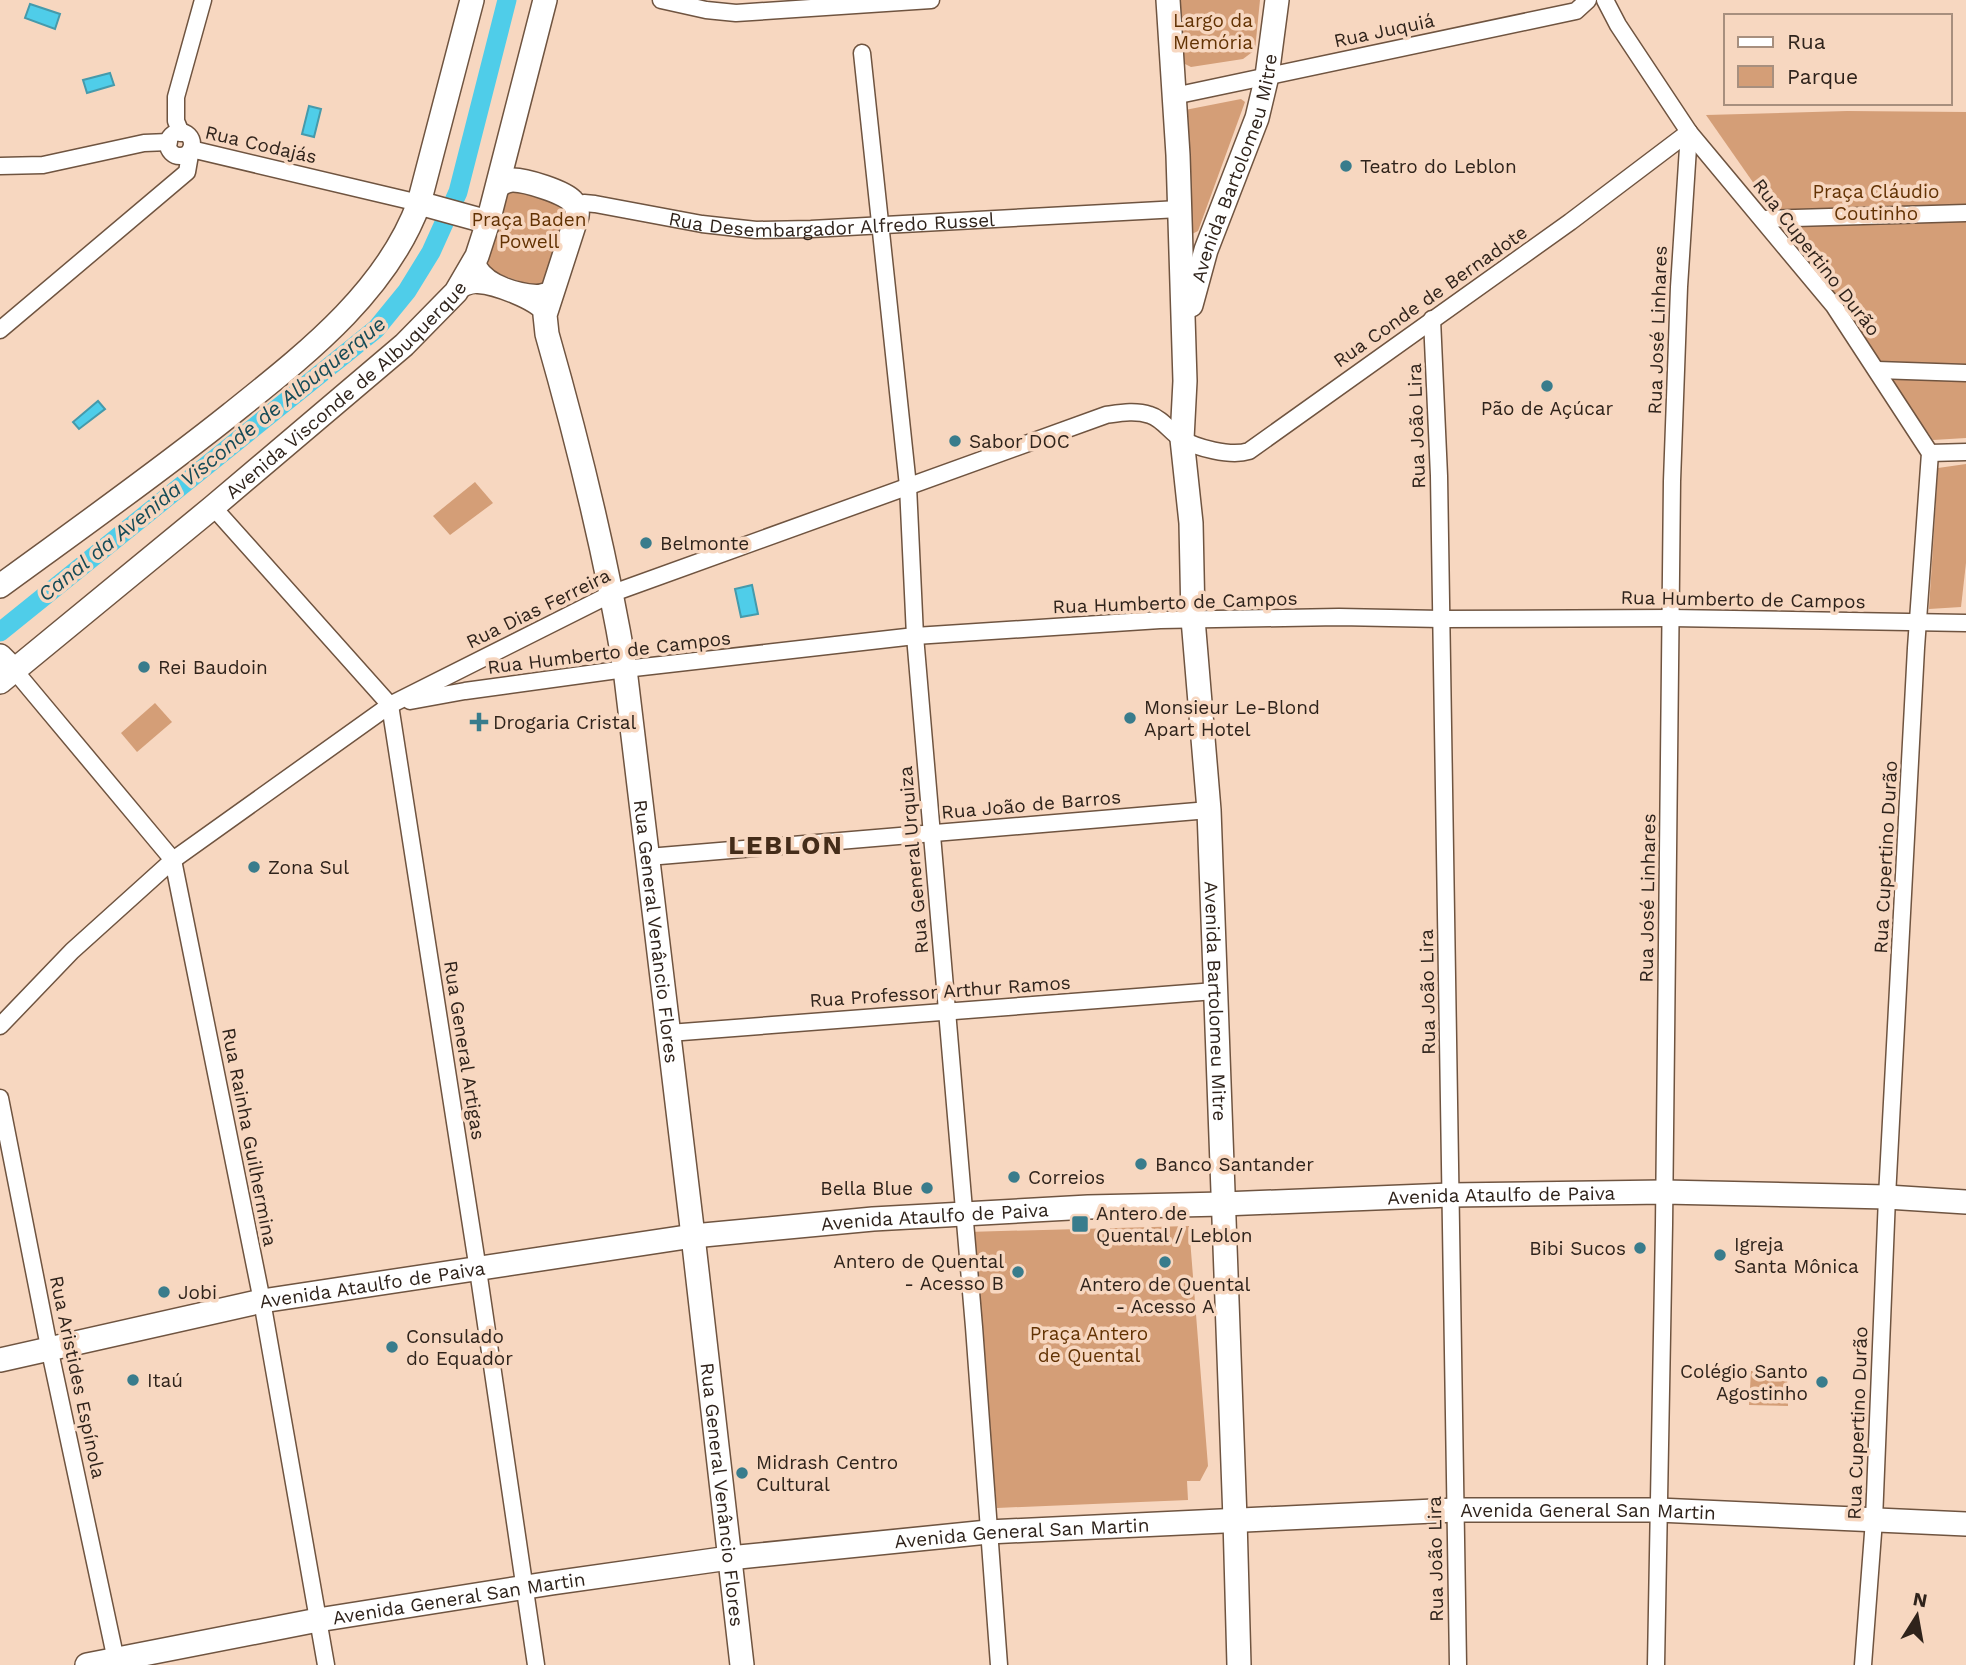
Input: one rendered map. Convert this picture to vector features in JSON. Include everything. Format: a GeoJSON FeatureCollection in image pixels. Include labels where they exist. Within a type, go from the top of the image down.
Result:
{"type":"FeatureCollection","features":[{"type":"Feature","properties":{"kind":"main road"},"geometry":{"type":"LineString","coordinates":[[0,586],[175,459],[261,390],[353,306],[391,260],[419,203],[472,0]]}},
{"type":"Feature","properties":{"kind":"main road","name":"Avenida Visconde de Albuquerque"},"geometry":{"type":"LineString","coordinates":[[5,670],[214,507],[404,345],[456,292],[477,256],[488,222],[545,0]]}},
{"type":"Feature","properties":{"kind":"main road","name":"Avenida Bartolomeu Mitre"},"geometry":{"type":"LineString","coordinates":[[1168,0],[1178,155],[1184,337],[1182,439],[1191,523],[1194,619],[1209,810],[1239,1665]]}},
{"type":"Feature","properties":{"kind":"main road","name":"Avenida Bartolomeu Mitre"},"geometry":{"type":"LineString","coordinates":[[1184,337],[1206,250],[1257,118],[1267,76],[1277,0]]}},
{"type":"Feature","properties":{"kind":"main road"},"geometry":{"type":"LineString","coordinates":[[498,186],[503,181],[516,180],[565,195],[578,210]]}},
{"type":"Feature","properties":{"kind":"main road"},"geometry":{"type":"LineString","coordinates":[[419,203],[488,222]]}},
{"type":"Feature","properties":{"kind":"main road","name":"Rua General Venâncio Flores"},"geometry":{"type":"LineString","coordinates":[[578,210],[545,315],[547,334],[585,470],[612,593],[625,669],[742,1665]]}},
{"type":"Feature","properties":{"kind":"main road","name":"Avenida Ataulfo de Paiva"},"geometry":{"type":"LineString","coordinates":[[0,1360],[262,1301],[693,1236],[873,1219],[1110,1206],[1450,1195],[1664,1192],[1887,1196],[1966,1202]]}},
{"type":"Feature","properties":{"kind":"main road","name":"Avenida General San Martin"},"geometry":{"type":"LineString","coordinates":[[87,1665],[116,1662],[318,1620],[524,1587],[729,1558],[988,1532],[1455,1510],[1658,1510],[1966,1524]]}},
{"type":"Feature","properties":{"kind":"street"},"geometry":{"type":"LineString","coordinates":[[191,149],[186,155],[175,155],[169,149],[175,137],[176,97],[203,0]]}},
{"type":"Feature","properties":{"kind":"street"},"geometry":{"type":"LineString","coordinates":[[661,0],[706,10],[736,13],[931,0]]}},
{"type":"Feature","properties":{"kind":"street","name":"Rua Juquiá"},"geometry":{"type":"LineString","coordinates":[[1174,96],[1576,11],[1588,0]]}},
{"type":"Feature","properties":{"kind":"street","name":"Rua Cupertino Durão"},"geometry":{"type":"LineString","coordinates":[[1605,0],[1618,25],[1689,132],[1834,306],[1930,453],[1918,621],[1887,1196],[1874,1520],[1863,1665]]}},
{"type":"Feature","properties":{"kind":"street","name":"Rua General Urquiza"},"geometry":{"type":"LineString","coordinates":[[862,53],[908,486],[915,636],[974,1327],[999,1665]]}},
{"type":"Feature","properties":{"kind":"street","name":"Rua Conde de Bernadote"},"geometry":{"type":"LineString","coordinates":[[1182,439],[1213,450],[1240,454],[1248,450],[1570,222],[1689,132]]}},
{"type":"Feature","properties":{"kind":"street","name":"Rua José Linhares"},"geometry":{"type":"LineString","coordinates":[[1656,1665],[1672,481],[1679,287],[1689,132]]}},
{"type":"Feature","properties":{"kind":"street"},"geometry":{"type":"LineString","coordinates":[[0,166],[43,164],[175,137]]}},
{"type":"Feature","properties":{"kind":"street","name":"Rua Codajás"},"geometry":{"type":"LineString","coordinates":[[0,330],[187,172],[191,149],[419,203]]}},
{"type":"Feature","properties":{"kind":"street","name":"Rua Desembargador Alfredo Russel"},"geometry":{"type":"LineString","coordinates":[[578,210],[581,205],[588,203],[702,224],[757,230],[1179,209]]}},
{"type":"Feature","properties":{"kind":"street"},"geometry":{"type":"LineString","coordinates":[[1762,219],[1966,213]]}},
{"type":"Feature","properties":{"kind":"street"},"geometry":{"type":"LineString","coordinates":[[477,256],[479,267],[493,280],[505,286],[533,293],[553,289]]}},
{"type":"Feature","properties":{"kind":"street"},"geometry":{"type":"LineString","coordinates":[[456,292],[478,285],[529,301],[545,315]]}},
{"type":"Feature","properties":{"kind":"street","name":"Rua João Lira"},"geometry":{"type":"LineString","coordinates":[[1432,319],[1439,476],[1458,1665]]}},
{"type":"Feature","properties":{"kind":"street"},"geometry":{"type":"LineString","coordinates":[[1877,370],[1966,373]]}},
{"type":"Feature","properties":{"kind":"street","name":"Rua Dias Ferreira"},"geometry":{"type":"LineString","coordinates":[[0,1026],[72,951],[173,860],[390,705],[612,593],[1106,415],[1137,412],[1153,415],[1182,439]]}},
{"type":"Feature","properties":{"kind":"street"},"geometry":{"type":"LineString","coordinates":[[1930,453],[1966,453]]}},
{"type":"Feature","properties":{"kind":"street"},"geometry":{"type":"LineString","coordinates":[[214,507],[390,705]]}},
{"type":"Feature","properties":{"kind":"street","name":"Rua Humberto de Campos"},"geometry":{"type":"LineString","coordinates":[[390,705],[465,691],[625,669],[915,636],[1160,620],[1339,617],[1671,618],[1966,623]]}},
{"type":"Feature","properties":{"kind":"street","name":"Rua Rainha Guilhermina"},"geometry":{"type":"LineString","coordinates":[[5,670],[173,860],[262,1301],[326,1665]]}},
{"type":"Feature","properties":{"kind":"street","name":"Rua General Artigas"},"geometry":{"type":"LineString","coordinates":[[390,705],[536,1665]]}},
{"type":"Feature","properties":{"kind":"street","name":"Rua João de Barros"},"geometry":{"type":"LineString","coordinates":[[648,857],[1209,810]]}},
{"type":"Feature","properties":{"kind":"street","name":"Rua Professor Arthur Ramos"},"geometry":{"type":"LineString","coordinates":[[669,1033],[1215,991]]}},
{"type":"Feature","properties":{"kind":"street","name":"Rua Aristides Espínola"},"geometry":{"type":"LineString","coordinates":[[0,1098],[49,1347],[116,1662]]}},
{"type":"Feature","properties":{"kind":"green space","name":"Largo da Memória"},"geometry":{"type":"Polygon","coordinates":[[[1181,0],[1260,0],[1255,50],[1243,59],[1191,67],[1181,62],[1181,0]]]}},
{"type":"Feature","properties":{"kind":"green space"},"geometry":{"type":"Polygon","coordinates":[[[1241,99],[1245,102],[1198,231],[1192,234],[1185,110],[1241,99]]]}},
{"type":"Feature","properties":{"kind":"green space","name":"Praça Cláudio Coutinho"},"geometry":{"type":"Polygon","coordinates":[[[1847,111],[1966,112],[1966,438],[1933,440],[1706,115],[1847,111]]]}},
{"type":"Feature","properties":{"kind":"green space","name":"Praça Baden Powell"},"geometry":{"type":"Polygon","coordinates":[[[522,190],[561,203],[567,210],[548,277],[542,284],[533,286],[496,273],[488,266],[486,257],[505,197],[513,191],[522,190]]]}},
{"type":"Feature","properties":{"kind":"green space"},"geometry":{"type":"Polygon","coordinates":[[[1966,464],[1966,563],[1961,607],[1929,609],[1938,468],[1966,464]]]}},
{"type":"Feature","properties":{"kind":"green space"},"geometry":{"type":"Polygon","coordinates":[[[475,482],[493,503],[450,535],[433,516],[475,482]]]}},
{"type":"Feature","properties":{"kind":"green space"},"geometry":{"type":"Polygon","coordinates":[[[155,703],[172,722],[137,752],[121,733],[155,703]]]}},
{"type":"Feature","properties":{"kind":"green space","name":"Praça Antero de Quental"},"geometry":{"type":"Polygon","coordinates":[[[1189,1226],[1208,1466],[1200,1481],[1187,1481],[1188,1500],[997,1508],[967,1232],[1189,1226]]]}},
{"type":"Feature","properties":{"kind":"green space"},"geometry":{"type":"Polygon","coordinates":[[[1751,1371],[1787,1373],[1788,1406],[1749,1405],[1751,1371]]]}},
{"type":"Feature","properties":{"kind":"water"},"geometry":{"type":"Polygon","coordinates":[[[30,4],[60,14],[55,29],[25,18],[30,4]]]}},
{"type":"Feature","properties":{"kind":"water"},"geometry":{"type":"Polygon","coordinates":[[[110,73],[114,85],[87,93],[83,80],[110,73]]]}},
{"type":"Feature","properties":{"kind":"water"},"geometry":{"type":"Polygon","coordinates":[[[309,106],[321,109],[314,137],[302,134],[309,106]]]}},
{"type":"Feature","properties":{"kind":"water"},"geometry":{"type":"Polygon","coordinates":[[[98,401],[105,409],[79,429],[73,422],[98,401]]]}},
{"type":"Feature","properties":{"kind":"water"},"geometry":{"type":"Polygon","coordinates":[[[752,585],[758,614],[741,617],[735,589],[752,585]]]}},
{"type":"Feature","properties":{"kind":"waterway","name":"Canal da Avenida Visconde de Albuquerque"},"geometry":{"type":"LineString","coordinates":[[0,632],[376,329],[407,291],[431,252],[458,192],[507,0]]}},
{"type":"Feature","properties":{"kind":"place","name":"Teatro do Leblon"},"geometry":{"type":"Point","coordinates":[1346,166]}},
{"type":"Feature","properties":{"kind":"place","name":"Pão de Açúcar"},"geometry":{"type":"Point","coordinates":[1547,386]}},
{"type":"Feature","properties":{"kind":"place","name":"Sabor DOC"},"geometry":{"type":"Point","coordinates":[955,441]}},
{"type":"Feature","properties":{"kind":"place","name":"Belmonte"},"geometry":{"type":"Point","coordinates":[646,543]}},
{"type":"Feature","properties":{"kind":"place","name":"Rei Baudoin"},"geometry":{"type":"Point","coordinates":[144,667]}},
{"type":"Feature","properties":{"kind":"place","name":"Monsieur Le-Blond Apart Hotel"},"geometry":{"type":"Point","coordinates":[1130,718]}},
{"type":"Feature","properties":{"kind":"place","name":"Drogaria Cristal"},"geometry":{"type":"Point","coordinates":[479,722]}},
{"type":"Feature","properties":{"kind":"place","name":"Zona Sul"},"geometry":{"type":"Point","coordinates":[254,867]}},
{"type":"Feature","properties":{"kind":"place","name":"Banco Santander"},"geometry":{"type":"Point","coordinates":[1141,1164]}},
{"type":"Feature","properties":{"kind":"place","name":"Correios"},"geometry":{"type":"Point","coordinates":[1014,1177]}},
{"type":"Feature","properties":{"kind":"place","name":"Bella Blue"},"geometry":{"type":"Point","coordinates":[927,1188]}},
{"type":"Feature","properties":{"kind":"place","name":"Antero de Quental / Leblon"},"geometry":{"type":"Point","coordinates":[1080,1224]}},
{"type":"Feature","properties":{"kind":"place","name":"Bibi Sucos"},"geometry":{"type":"Point","coordinates":[1640,1248]}},
{"type":"Feature","properties":{"kind":"place","name":"Igreja Santa Mônica"},"geometry":{"type":"Point","coordinates":[1720,1255]}},
{"type":"Feature","properties":{"kind":"place","name":"Antero de Quental - Acesso A"},"geometry":{"type":"Point","coordinates":[1165,1262]}},
{"type":"Feature","properties":{"kind":"place","name":"Antero de Quental - Acesso B"},"geometry":{"type":"Point","coordinates":[1018,1272]}},
{"type":"Feature","properties":{"kind":"place","name":"Jobi"},"geometry":{"type":"Point","coordinates":[164,1292]}},
{"type":"Feature","properties":{"kind":"place","name":"Consulado do Equador"},"geometry":{"type":"Point","coordinates":[392,1347]}},
{"type":"Feature","properties":{"kind":"place","name":"Itaú"},"geometry":{"type":"Point","coordinates":[133,1380]}},
{"type":"Feature","properties":{"kind":"place","name":"Colégio Santo Agostinho"},"geometry":{"type":"Point","coordinates":[1822,1382]}},
{"type":"Feature","properties":{"kind":"place","name":"Midrash Centro Cultural"},"geometry":{"type":"Point","coordinates":[742,1473]}},
{"type":"Feature","properties":{"kind":"district","name":"LEBLON"},"geometry":{"type":"Point","coordinates":[786,845]}}]}
